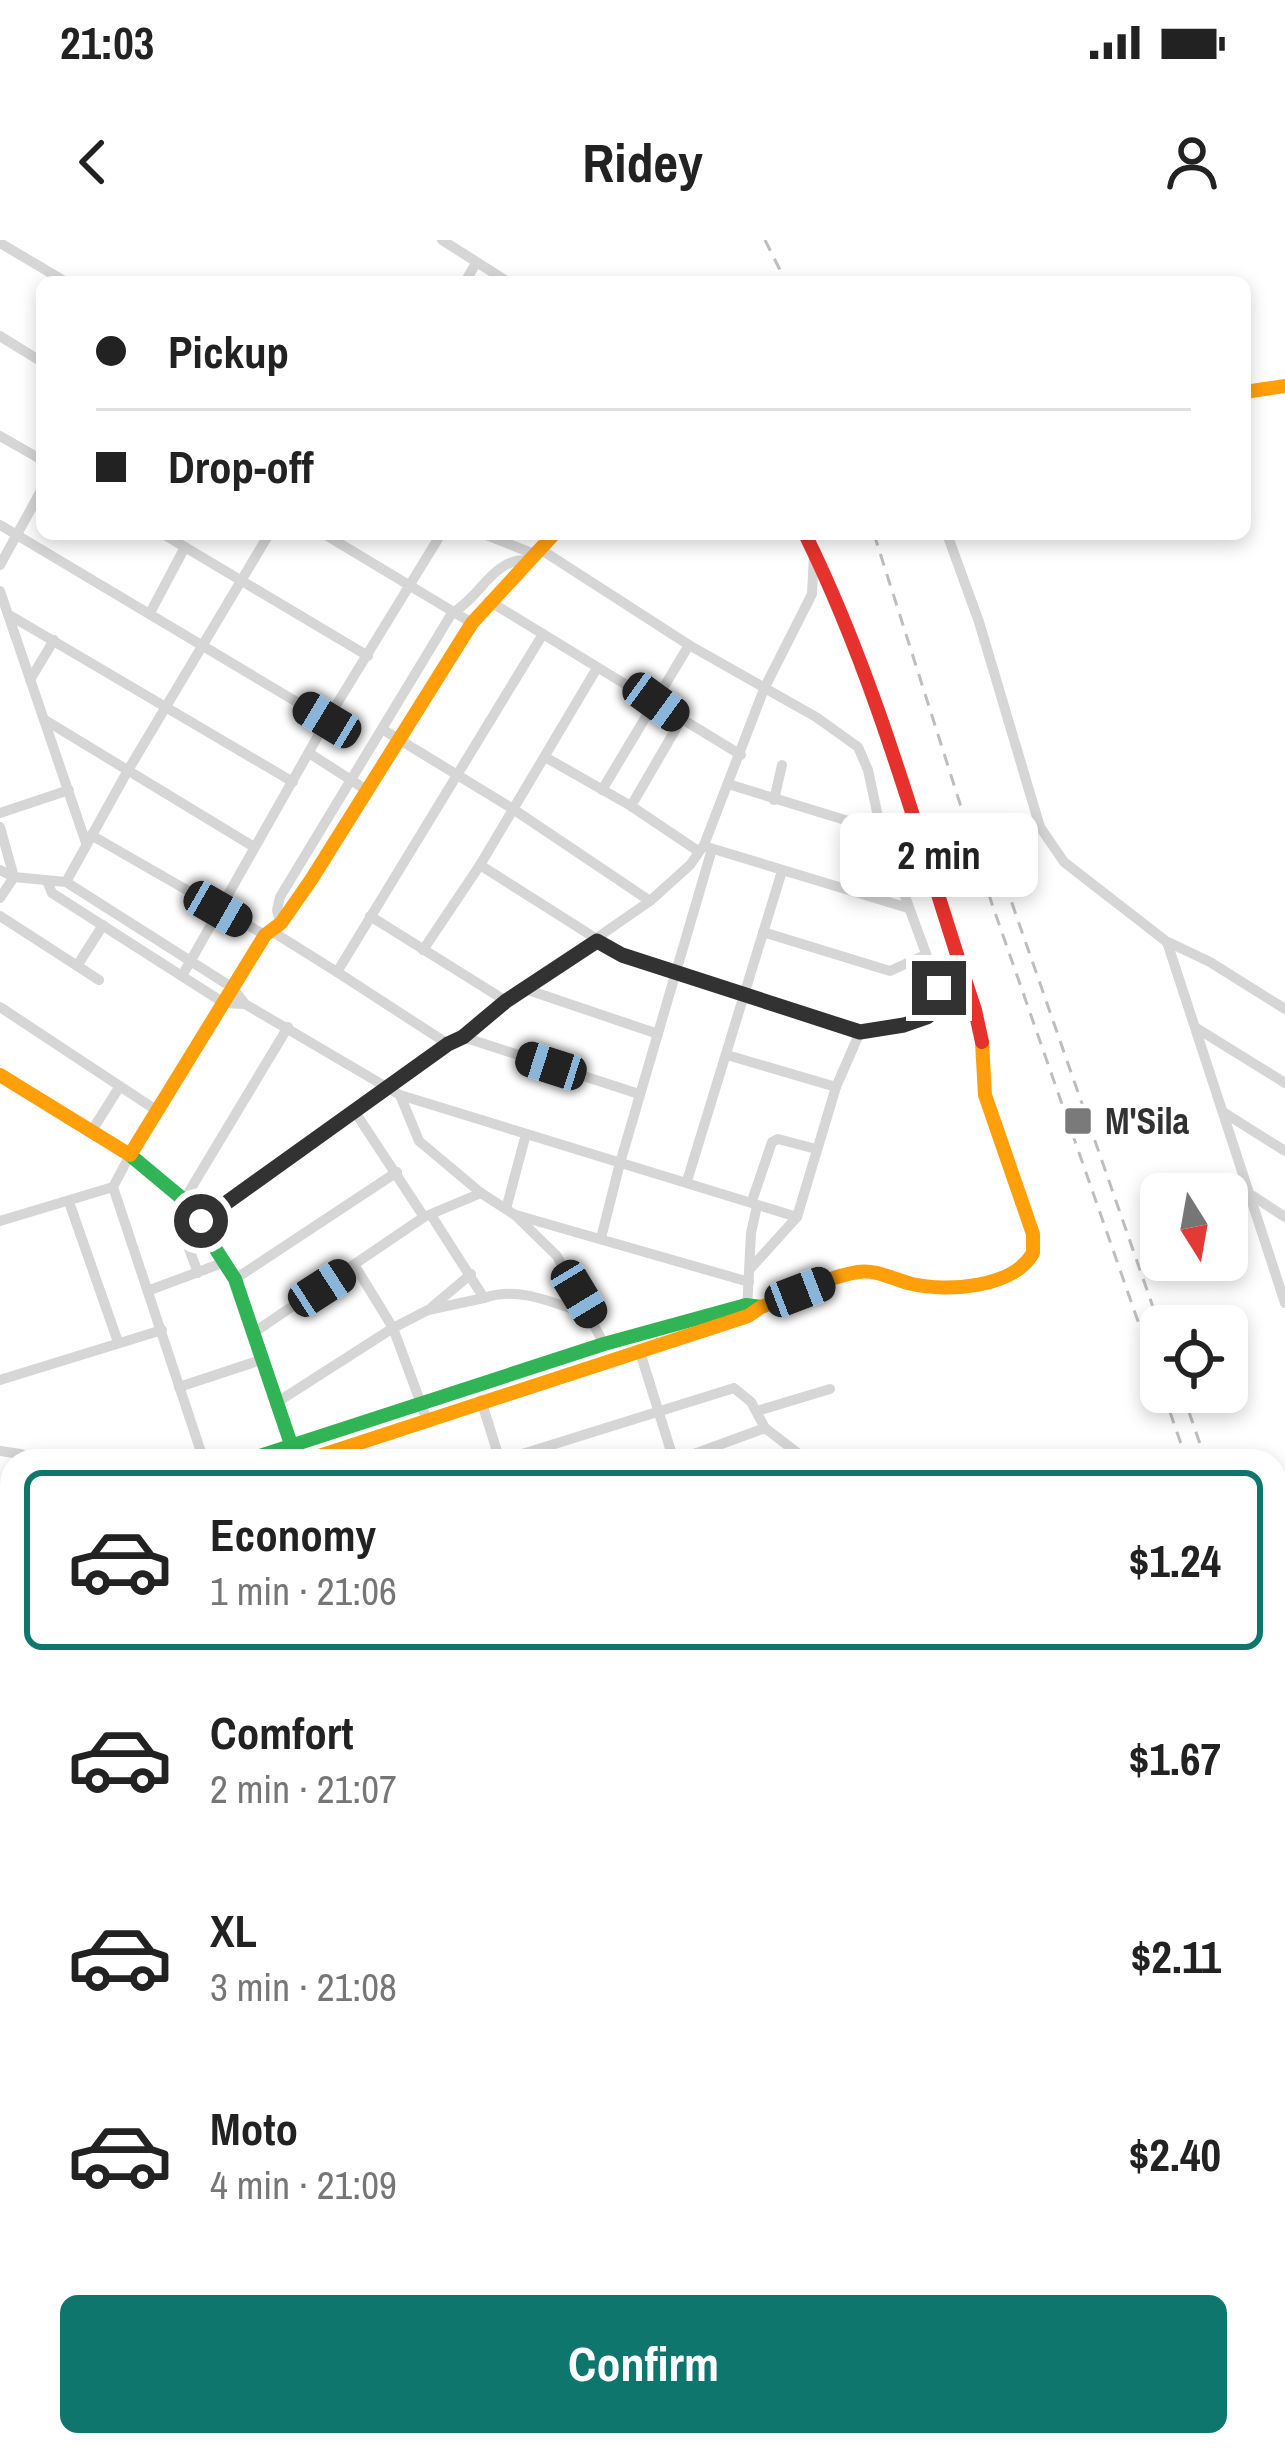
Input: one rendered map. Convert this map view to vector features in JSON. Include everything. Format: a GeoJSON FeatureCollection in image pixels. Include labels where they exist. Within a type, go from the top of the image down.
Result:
{"type":"FeatureCollection","features":[{"type":"Feature","properties":{"kind":"street"},"geometry":{"type":"LineString","coordinates":[[442,240],[498,276]]}},
{"type":"Feature","properties":{"kind":"street"},"geometry":{"type":"LineString","coordinates":[[0,243],[56,276]]}},
{"type":"Feature","properties":{"kind":"street"},"geometry":{"type":"LineString","coordinates":[[468,276],[476,263]]}},
{"type":"Feature","properties":{"kind":"street"},"geometry":{"type":"LineString","coordinates":[[0,336],[36,358]]}},
{"type":"Feature","properties":{"kind":"street"},"geometry":{"type":"LineString","coordinates":[[1251,391],[1285,386]]}},
{"type":"Feature","properties":{"kind":"street"},"geometry":{"type":"LineString","coordinates":[[0,436],[36,457]]}},
{"type":"Feature","properties":{"kind":"street"},"geometry":{"type":"LineString","coordinates":[[0,565],[36,500]]}},
{"type":"Feature","properties":{"kind":"street"},"geometry":{"type":"LineString","coordinates":[[0,525],[327,720]]}},
{"type":"Feature","properties":{"kind":"street"},"geometry":{"type":"LineString","coordinates":[[172,540],[368,656]]}},
{"type":"Feature","properties":{"kind":"street"},"geometry":{"type":"LineString","coordinates":[[66,882],[266,540]]}},
{"type":"Feature","properties":{"kind":"street"},"geometry":{"type":"LineString","coordinates":[[333,540],[472,623]]}},
{"type":"Feature","properties":{"kind":"street"},"geometry":{"type":"LineString","coordinates":[[182,976],[327,720],[438,540]]}},
{"type":"Feature","properties":{"kind":"street"},"geometry":{"type":"LineString","coordinates":[[480,865],[622,955],[860,1032],[904,1025],[937,1011],[939,988],[881,831],[858,747],[817,717],[534,554],[499,540]]}},
{"type":"Feature","properties":{"kind":"street"},"geometry":{"type":"LineString","coordinates":[[0,1219],[113,1187],[233,988],[368,791],[472,623],[548,540]]}},
{"type":"Feature","properties":{"kind":"street"},"geometry":{"type":"LineString","coordinates":[[322,1449],[482,1403],[636,1342],[868,1270],[901,1281],[956,1288],[1004,1275],[1034,1256],[1033,1234],[985,1095],[985,1056],[975,1010],[833,591],[809,540]]}},
{"type":"Feature","properties":{"kind":"street"},"geometry":{"type":"LineString","coordinates":[[949,540],[979,622],[1040,826],[1064,862],[1167,941],[1285,1009]]}},
{"type":"Feature","properties":{"kind":"street"},"geometry":{"type":"LineString","coordinates":[[150,613],[185,548]]}},
{"type":"Feature","properties":{"kind":"street"},"geometry":{"type":"LineString","coordinates":[[602,1238],[639,1094],[677,973],[704,848],[764,689],[812,594],[814,552]]}},
{"type":"Feature","properties":{"kind":"street"},"geometry":{"type":"LineString","coordinates":[[273,930],[280,897],[452,613],[469,602],[500,566],[534,554]]}},
{"type":"Feature","properties":{"kind":"street"},"geometry":{"type":"LineString","coordinates":[[0,591],[88,839],[218,909],[273,930],[448,1044]]}},
{"type":"Feature","properties":{"kind":"street"},"geometry":{"type":"LineString","coordinates":[[812,594],[833,591]]}},
{"type":"Feature","properties":{"kind":"street"},"geometry":{"type":"LineString","coordinates":[[490,601],[741,755]]}},
{"type":"Feature","properties":{"kind":"street"},"geometry":{"type":"LineString","coordinates":[[11,616],[293,782]]}},
{"type":"Feature","properties":{"kind":"street"},"geometry":{"type":"LineString","coordinates":[[337,972],[543,634]]}},
{"type":"Feature","properties":{"kind":"street"},"geometry":{"type":"LineString","coordinates":[[30,680],[54,640]]}},
{"type":"Feature","properties":{"kind":"street"},"geometry":{"type":"LineString","coordinates":[[602,790],[689,645]]}},
{"type":"Feature","properties":{"kind":"street"},"geometry":{"type":"LineString","coordinates":[[423,950],[480,865],[597,668]]}},
{"type":"Feature","properties":{"kind":"street"},"geometry":{"type":"LineString","coordinates":[[395,706],[411,718]]}},
{"type":"Feature","properties":{"kind":"street"},"geometry":{"type":"LineString","coordinates":[[45,721],[254,847]]}},
{"type":"Feature","properties":{"kind":"street"},"geometry":{"type":"LineString","coordinates":[[631,806],[681,721]]}},
{"type":"Feature","properties":{"kind":"street"},"geometry":{"type":"LineString","coordinates":[[382,729],[650,901]]}},
{"type":"Feature","properties":{"kind":"street"},"geometry":{"type":"LineString","coordinates":[[309,753],[368,791]]}},
{"type":"Feature","properties":{"kind":"street"},"geometry":{"type":"LineString","coordinates":[[545,757],[704,848],[908,908]]}},
{"type":"Feature","properties":{"kind":"street"},"geometry":{"type":"LineString","coordinates":[[774,800],[782,764]]}},
{"type":"Feature","properties":{"kind":"street"},"geometry":{"type":"LineString","coordinates":[[728,784],[881,831]]}},
{"type":"Feature","properties":{"kind":"street"},"geometry":{"type":"LineString","coordinates":[[0,813],[68,790]]}},
{"type":"Feature","properties":{"kind":"street"},"geometry":{"type":"LineString","coordinates":[[0,826],[14,877],[0,898]]}},
{"type":"Feature","properties":{"kind":"street"},"geometry":{"type":"LineString","coordinates":[[201,1221],[597,941],[650,901],[704,848]]}},
{"type":"Feature","properties":{"kind":"street"},"geometry":{"type":"LineString","coordinates":[[307,850],[323,859]]}},
{"type":"Feature","properties":{"kind":"street"},"geometry":{"type":"LineString","coordinates":[[0,870],[14,877],[66,882],[233,988],[245,1004],[400,1095],[797,1217]]}},
{"type":"Feature","properties":{"kind":"street"},"geometry":{"type":"LineString","coordinates":[[687,1181],[782,871]]}},
{"type":"Feature","properties":{"kind":"street"},"geometry":{"type":"LineString","coordinates":[[47,880],[52,892],[224,1003],[245,1004]]}},
{"type":"Feature","properties":{"kind":"street"},"geometry":{"type":"LineString","coordinates":[[0,916],[99,980]]}},
{"type":"Feature","properties":{"kind":"street"},"geometry":{"type":"LineString","coordinates":[[370,916],[506,1001]]}},
{"type":"Feature","properties":{"kind":"street"},"geometry":{"type":"LineString","coordinates":[[77,966],[103,925]]}},
{"type":"Feature","properties":{"kind":"street"},"geometry":{"type":"LineString","coordinates":[[763,932],[890,971],[925,955]]}},
{"type":"Feature","properties":{"kind":"street"},"geometry":{"type":"LineString","coordinates":[[1167,941],[1285,1303]]}},
{"type":"Feature","properties":{"kind":"street"},"geometry":{"type":"LineString","coordinates":[[525,989],[658,1034]]}},
{"type":"Feature","properties":{"kind":"street"},"geometry":{"type":"LineString","coordinates":[[0,1007],[156,1110]]}},
{"type":"Feature","properties":{"kind":"street"},"geometry":{"type":"LineString","coordinates":[[197,1273],[177,1216],[182,1198],[288,1027]]}},
{"type":"Feature","properties":{"kind":"street"},"geometry":{"type":"LineString","coordinates":[[1198,1029],[1285,1083]]}},
{"type":"Feature","properties":{"kind":"street"},"geometry":{"type":"LineString","coordinates":[[750,1276],[797,1217],[836,1087],[860,1032]]}},
{"type":"Feature","properties":{"kind":"street"},"geometry":{"type":"LineString","coordinates":[[463,1037],[639,1094]]}},
{"type":"Feature","properties":{"kind":"street"},"geometry":{"type":"LineString","coordinates":[[727,1055],[836,1087]]}},
{"type":"Feature","properties":{"kind":"street"},"geometry":{"type":"LineString","coordinates":[[0,1075],[130,1156],[182,1198],[201,1221],[236,1279],[295,1449]]}},
{"type":"Feature","properties":{"kind":"street"},"geometry":{"type":"LineString","coordinates":[[91,1132],[120,1085]]}},
{"type":"Feature","properties":{"kind":"street"},"geometry":{"type":"LineString","coordinates":[[400,1095],[419,1141],[510,1212],[557,1256],[604,1344]]}},
{"type":"Feature","properties":{"kind":"street"},"geometry":{"type":"LineString","coordinates":[[409,1120],[418,1098]]}},
{"type":"Feature","properties":{"kind":"street"},"geometry":{"type":"LineString","coordinates":[[355,1112],[484,1298]]}},
{"type":"Feature","properties":{"kind":"street"},"geometry":{"type":"LineString","coordinates":[[1223,1112],[1285,1151]]}},
{"type":"Feature","properties":{"kind":"street"},"geometry":{"type":"LineString","coordinates":[[510,1212],[526,1134]]}},
{"type":"Feature","properties":{"kind":"street"},"geometry":{"type":"LineString","coordinates":[[752,1309],[751,1233],[772,1142],[778,1139],[816,1149]]}},
{"type":"Feature","properties":{"kind":"street"},"geometry":{"type":"LineString","coordinates":[[236,1279],[397,1172]]}},
{"type":"Feature","properties":{"kind":"street"},"geometry":{"type":"LineString","coordinates":[[113,1187],[200,1449]]}},
{"type":"Feature","properties":{"kind":"street"},"geometry":{"type":"LineString","coordinates":[[256,1331],[428,1216],[481,1193]]}},
{"type":"Feature","properties":{"kind":"street"},"geometry":{"type":"LineString","coordinates":[[1251,1195],[1285,1217]]}},
{"type":"Feature","properties":{"kind":"street"},"geometry":{"type":"LineString","coordinates":[[68,1202],[118,1342]]}},
{"type":"Feature","properties":{"kind":"street"},"geometry":{"type":"LineString","coordinates":[[510,1212],[750,1276]]}},
{"type":"Feature","properties":{"kind":"street"},"geometry":{"type":"LineString","coordinates":[[150,1290],[225,1262]]}},
{"type":"Feature","properties":{"kind":"street"},"geometry":{"type":"LineString","coordinates":[[355,1267],[394,1328],[427,1420]]}},
{"type":"Feature","properties":{"kind":"street"},"geometry":{"type":"LineString","coordinates":[[279,1402],[428,1310],[471,1274]]}},
{"type":"Feature","properties":{"kind":"street"},"geometry":{"type":"LineString","coordinates":[[428,1310],[517,1292],[592,1316]]}},
{"type":"Feature","properties":{"kind":"street"},"geometry":{"type":"LineString","coordinates":[[0,1381],[162,1330]]}},
{"type":"Feature","properties":{"kind":"street"},"geometry":{"type":"LineString","coordinates":[[313,1449],[421,1402],[604,1344],[636,1342]]}},
{"type":"Feature","properties":{"kind":"street"},"geometry":{"type":"LineString","coordinates":[[636,1342],[670,1449]]}},
{"type":"Feature","properties":{"kind":"street"},"geometry":{"type":"LineString","coordinates":[[179,1387],[264,1359]]}},
{"type":"Feature","properties":{"kind":"street"},"geometry":{"type":"LineString","coordinates":[[476,1385],[496,1449]]}},
{"type":"Feature","properties":{"kind":"street"},"geometry":{"type":"LineString","coordinates":[[538,1449],[734,1388],[766,1428],[793,1449]]}},
{"type":"Feature","properties":{"kind":"street"},"geometry":{"type":"LineString","coordinates":[[757,1411],[830,1390]]}},
{"type":"Feature","properties":{"kind":"street"},"geometry":{"type":"LineString","coordinates":[[707,1449],[766,1428]]}},
{"type":"Feature","properties":{"kind":"railway"},"geometry":{"type":"LineString","coordinates":[[765,240],[783,276]]}},
{"type":"Feature","properties":{"kind":"railway"},"geometry":{"type":"LineString","coordinates":[[876,540],[992,904],[1140,1327]]}},
{"type":"Feature","properties":{"kind":"railway"},"geometry":{"type":"LineString","coordinates":[[984,823],[1152,1305]]}},
{"type":"Feature","properties":{"kind":"railway"},"geometry":{"type":"LineString","coordinates":[[1170,1413],[1183,1449]]}},
{"type":"Feature","properties":{"kind":"railway"},"geometry":{"type":"LineString","coordinates":[[1189,1413],[1202,1449]]}},
{"type":"Feature","properties":{"kind":"traffic: fast"},"geometry":{"type":"LineString","coordinates":[[130,1155],[184,1200],[235,1279],[293,1449]]}},
{"type":"Feature","properties":{"kind":"traffic: fast"},"geometry":{"type":"LineString","coordinates":[[281,1449],[604,1344],[746,1305],[761,1307]]}},
{"type":"Feature","properties":{"kind":"traffic: slow"},"geometry":{"type":"LineString","coordinates":[[1251,391],[1285,386]]}},
{"type":"Feature","properties":{"kind":"traffic: slow"},"geometry":{"type":"LineString","coordinates":[[0,1075],[130,1155],[265,935],[281,923],[311,880],[472,623],[548,540]]}},
{"type":"Feature","properties":{"kind":"traffic: slow"},"geometry":{"type":"LineString","coordinates":[[341,1449],[748,1316],[846,1274],[872,1272],[943,1287],[978,1285],[1011,1274],[1033,1253],[1033,1234],[985,1095],[982,1042]]}},
{"type":"Feature","properties":{"kind":"traffic: jam"},"geometry":{"type":"LineString","coordinates":[[808,540],[855,649],[898,769],[982,1042]]}},
{"type":"Feature","properties":{"kind":"place","name":"M'Sila"},"geometry":{"type":"Point","coordinates":[1078,1121]}},
{"type":"Feature","properties":{"kind":"route"},"geometry":{"type":"LineString","coordinates":[[201,1221],[597,941],[622,955],[860,1032],[927,1017],[940,1006],[939,988]]}}]}
